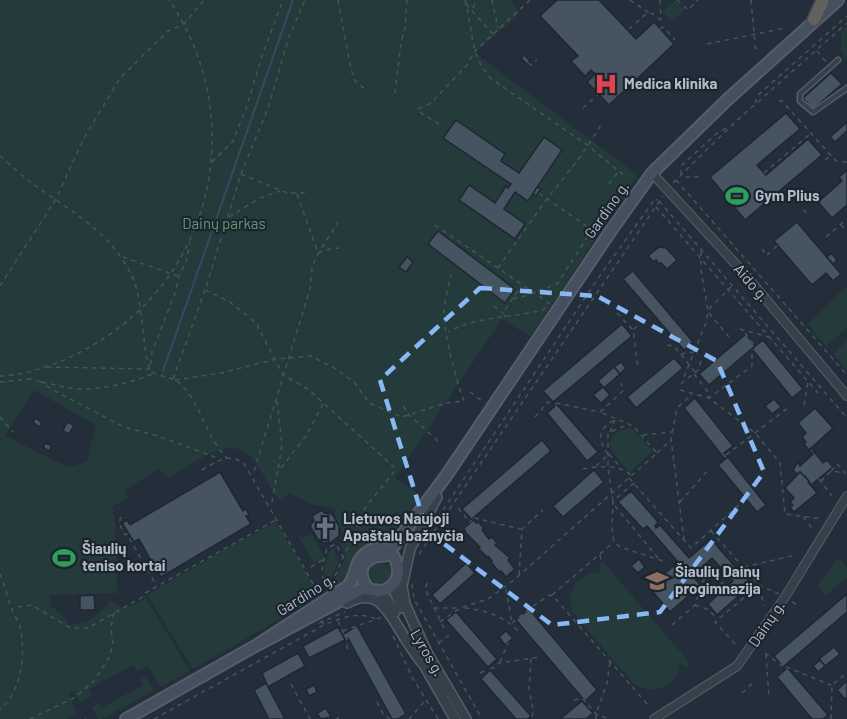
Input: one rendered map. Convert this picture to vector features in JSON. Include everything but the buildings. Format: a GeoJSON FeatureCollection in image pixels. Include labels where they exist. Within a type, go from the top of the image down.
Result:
{"type":"FeatureCollection","features":[{"type":"Feature","properties":{"kind":"highway"},"geometry":{"type":"LineString","coordinates":[[814,19],[823,0]]}},
{"type":"Feature","properties":{"kind":"main road","name":"Gardino g."},"geometry":{"type":"LineString","coordinates":[[392,586],[398,574],[402,547],[437,497],[446,476],[587,265],[652,173],[814,19],[838,0]]}},
{"type":"Feature","properties":{"kind":"main road"},"geometry":{"type":"LineString","coordinates":[[392,586],[381,591],[368,588],[362,579],[363,566],[370,558],[384,556],[389,543],[432,488],[446,476]]}},
{"type":"Feature","properties":{"kind":"main road","name":"Gardino g."},"geometry":{"type":"LineString","coordinates":[[257,645],[348,586],[354,577],[360,558],[370,550],[385,550]]}},
{"type":"Feature","properties":{"kind":"main road"},"geometry":{"type":"LineString","coordinates":[[385,550],[396,559],[398,564]]}},
{"type":"Feature","properties":{"kind":"main road","name":"Gardino g."},"geometry":{"type":"LineString","coordinates":[[126,719],[257,645],[362,589],[368,588]]}},
{"type":"Feature","properties":{"kind":"street","name":"Aido g."},"geometry":{"type":"LineString","coordinates":[[652,173],[750,281],[847,396]]}},
{"type":"Feature","properties":{"kind":"street","name":"Dainų g."},"geometry":{"type":"LineString","coordinates":[[654,719],[737,666],[785,597],[847,496]]}},
{"type":"Feature","properties":{"kind":"street"},"geometry":{"type":"LineString","coordinates":[[426,660],[405,604],[402,586],[410,549],[437,497]]}},
{"type":"Feature","properties":{"kind":"street","name":"Lyros g."},"geometry":{"type":"LineString","coordinates":[[392,586],[455,719]]}},
{"type":"Feature","properties":{"kind":"street","name":"Lyros g."},"geometry":{"type":"LineString","coordinates":[[381,591],[466,719]]}},
{"type":"Feature","properties":{"kind":"street"},"geometry":{"type":"LineString","coordinates":[[301,623],[354,599],[370,597],[384,606],[426,660]]}},
{"type":"Feature","properties":{"kind":"lane"},"geometry":{"type":"LineString","coordinates":[[838,60],[800,94],[800,101],[813,112],[847,88]]}},
{"type":"Feature","properties":{"kind":"path"},"geometry":{"type":"LineString","coordinates":[[0,376],[44,367],[100,342],[142,309],[172,273],[191,238],[203,207],[211,163],[213,130],[211,104],[198,53],[169,0]]}},
{"type":"Feature","properties":{"kind":"path"},"geometry":{"type":"LineString","coordinates":[[0,286],[56,199],[83,140],[120,78],[168,31],[184,24],[204,0]]}},
{"type":"Feature","properties":{"kind":"path"},"geometry":{"type":"LineString","coordinates":[[211,163],[232,141],[246,109],[262,56],[283,0]]}},
{"type":"Feature","properties":{"kind":"path"},"geometry":{"type":"LineString","coordinates":[[174,380],[241,174],[268,108],[289,37],[305,0]]}},
{"type":"Feature","properties":{"kind":"path"},"geometry":{"type":"LineString","coordinates":[[338,0],[351,69],[355,81],[366,90]]}},
{"type":"Feature","properties":{"kind":"path"},"geometry":{"type":"LineString","coordinates":[[395,93],[407,0]]}},
{"type":"Feature","properties":{"kind":"path"},"geometry":{"type":"LineString","coordinates":[[472,9],[476,0]]}},
{"type":"Feature","properties":{"kind":"path"},"geometry":{"type":"LineString","coordinates":[[492,0],[498,30]]}},
{"type":"Feature","properties":{"kind":"path"},"geometry":{"type":"LineString","coordinates":[[439,124],[418,109],[431,103],[467,65],[474,52],[530,0]]}},
{"type":"Feature","properties":{"kind":"path"},"geometry":{"type":"LineString","coordinates":[[630,0],[649,13],[657,15],[661,20],[660,0]]}},
{"type":"Feature","properties":{"kind":"path"},"geometry":{"type":"LineString","coordinates":[[677,0],[688,10],[699,0]]}},
{"type":"Feature","properties":{"kind":"path"},"geometry":{"type":"LineString","coordinates":[[751,0],[756,54]]}},
{"type":"Feature","properties":{"kind":"path"},"geometry":{"type":"LineString","coordinates":[[465,1],[494,34]]}},
{"type":"Feature","properties":{"kind":"path"},"geometry":{"type":"LineString","coordinates":[[465,1],[474,52],[490,78],[587,145],[626,177]]}},
{"type":"Feature","properties":{"kind":"path"},"geometry":{"type":"LineString","coordinates":[[629,29],[649,13]]}},
{"type":"Feature","properties":{"kind":"path"},"geometry":{"type":"LineString","coordinates":[[755,104],[757,96],[847,16]]}},
{"type":"Feature","properties":{"kind":"path"},"geometry":{"type":"LineString","coordinates":[[417,556],[659,200],[681,174],[733,124],[847,23]]}},
{"type":"Feature","properties":{"kind":"path"},"geometry":{"type":"LineString","coordinates":[[660,29],[663,27],[675,40]]}},
{"type":"Feature","properties":{"kind":"path"},"geometry":{"type":"LineString","coordinates":[[707,44],[784,28]]}},
{"type":"Feature","properties":{"kind":"path"},"geometry":{"type":"LineString","coordinates":[[816,50],[830,67]]}},
{"type":"Feature","properties":{"kind":"path"},"geometry":{"type":"LineString","coordinates":[[528,63],[531,65],[537,60]]}},
{"type":"Feature","properties":{"kind":"path"},"geometry":{"type":"LineString","coordinates":[[583,108],[598,94]]}},
{"type":"Feature","properties":{"kind":"path"},"geometry":{"type":"LineString","coordinates":[[779,101],[783,101],[836,161],[847,162]]}},
{"type":"Feature","properties":{"kind":"path"},"geometry":{"type":"LineString","coordinates":[[681,174],[681,166],[716,134],[733,124]]}},
{"type":"Feature","properties":{"kind":"path"},"geometry":{"type":"LineString","coordinates":[[498,268],[546,200],[581,156],[601,125]]}},
{"type":"Feature","properties":{"kind":"path"},"geometry":{"type":"LineString","coordinates":[[764,173],[810,134]]}},
{"type":"Feature","properties":{"kind":"path"},"geometry":{"type":"LineString","coordinates":[[0,156],[87,222],[122,257],[135,282],[142,309],[150,369],[185,388],[209,432],[227,458]]}},
{"type":"Feature","properties":{"kind":"path"},"geometry":{"type":"LineString","coordinates":[[825,160],[831,156]]}},
{"type":"Feature","properties":{"kind":"path"},"geometry":{"type":"LineString","coordinates":[[609,184],[618,171]]}},
{"type":"Feature","properties":{"kind":"path"},"geometry":{"type":"LineString","coordinates":[[241,174],[281,190],[297,194],[305,193]]}},
{"type":"Feature","properties":{"kind":"path"},"geometry":{"type":"LineString","coordinates":[[681,174],[687,177],[699,177]]}},
{"type":"Feature","properties":{"kind":"path"},"geometry":{"type":"LineString","coordinates":[[676,180],[847,375]]}},
{"type":"Feature","properties":{"kind":"path"},"geometry":{"type":"LineString","coordinates":[[228,218],[260,198],[281,190]]}},
{"type":"Feature","properties":{"kind":"path"},"geometry":{"type":"LineString","coordinates":[[513,298],[557,284],[592,230],[539,193]]}},
{"type":"Feature","properties":{"kind":"path"},"geometry":{"type":"LineString","coordinates":[[297,194],[318,253]]}},
{"type":"Feature","properties":{"kind":"path"},"geometry":{"type":"LineString","coordinates":[[431,528],[629,234],[655,199],[659,200]]}},
{"type":"Feature","properties":{"kind":"path"},"geometry":{"type":"LineString","coordinates":[[659,200],[847,418]]}},
{"type":"Feature","properties":{"kind":"path"},"geometry":{"type":"LineString","coordinates":[[656,206],[818,393]]}},
{"type":"Feature","properties":{"kind":"path"},"geometry":{"type":"LineString","coordinates":[[640,219],[645,222]]}},
{"type":"Feature","properties":{"kind":"path"},"geometry":{"type":"LineString","coordinates":[[826,237],[847,219]]}},
{"type":"Feature","properties":{"kind":"path"},"geometry":{"type":"LineString","coordinates":[[254,471],[309,289],[313,267],[318,253],[338,222]]}},
{"type":"Feature","properties":{"kind":"path"},"geometry":{"type":"LineString","coordinates":[[435,225],[549,303],[543,310],[467,323],[447,333]]}},
{"type":"Feature","properties":{"kind":"path"},"geometry":{"type":"LineString","coordinates":[[841,225],[847,232]]}},
{"type":"Feature","properties":{"kind":"path"},"geometry":{"type":"LineString","coordinates":[[629,234],[634,238]]}},
{"type":"Feature","properties":{"kind":"path"},"geometry":{"type":"LineString","coordinates":[[150,369],[152,352],[187,259],[191,238]]}},
{"type":"Feature","properties":{"kind":"path"},"geometry":{"type":"LineString","coordinates":[[762,249],[766,254],[778,245]]}},
{"type":"Feature","properties":{"kind":"path"},"geometry":{"type":"LineString","coordinates":[[318,253],[339,248]]}},
{"type":"Feature","properties":{"kind":"path"},"geometry":{"type":"LineString","coordinates":[[684,377],[706,322],[708,310],[700,270],[701,249]]}},
{"type":"Feature","properties":{"kind":"path"},"geometry":{"type":"LineString","coordinates":[[122,257],[179,276]]}},
{"type":"Feature","properties":{"kind":"path"},"geometry":{"type":"LineString","coordinates":[[174,380],[221,373],[276,359],[311,356],[336,369],[355,383],[369,403],[402,417],[446,403],[464,401],[457,385],[444,316],[450,275]]}},
{"type":"Feature","properties":{"kind":"path"},"geometry":{"type":"LineString","coordinates":[[503,313],[521,285]]}},
{"type":"Feature","properties":{"kind":"path"},"geometry":{"type":"LineString","coordinates":[[708,310],[733,285]]}},
{"type":"Feature","properties":{"kind":"path"},"geometry":{"type":"LineString","coordinates":[[205,290],[230,302],[256,323],[283,375],[308,388],[396,469],[365,508],[343,558],[330,587],[323,580],[327,548],[336,544],[343,558]]}},
{"type":"Feature","properties":{"kind":"path"},"geometry":{"type":"LineString","coordinates":[[494,306],[506,317]]}},
{"type":"Feature","properties":{"kind":"path"},"geometry":{"type":"LineString","coordinates":[[708,310],[710,316],[729,338]]}},
{"type":"Feature","properties":{"kind":"path"},"geometry":{"type":"LineString","coordinates":[[617,313],[633,330],[638,369]]}},
{"type":"Feature","properties":{"kind":"path"},"geometry":{"type":"LineString","coordinates":[[633,330],[645,319]]}},
{"type":"Feature","properties":{"kind":"path"},"geometry":{"type":"LineString","coordinates":[[740,329],[770,337]]}},
{"type":"Feature","properties":{"kind":"path"},"geometry":{"type":"LineString","coordinates":[[745,332],[756,346]]}},
{"type":"Feature","properties":{"kind":"path"},"geometry":{"type":"LineString","coordinates":[[667,345],[674,346],[708,392],[709,398]]}},
{"type":"Feature","properties":{"kind":"path"},"geometry":{"type":"LineString","coordinates":[[709,398],[752,366],[752,349]]}},
{"type":"Feature","properties":{"kind":"path"},"geometry":{"type":"LineString","coordinates":[[680,354],[694,352]]}},
{"type":"Feature","properties":{"kind":"path"},"geometry":{"type":"LineString","coordinates":[[681,384],[694,373],[701,361]]}},
{"type":"Feature","properties":{"kind":"path"},"geometry":{"type":"LineString","coordinates":[[540,366],[544,368]]}},
{"type":"Feature","properties":{"kind":"path"},"geometry":{"type":"LineString","coordinates":[[44,367],[150,369]]}},
{"type":"Feature","properties":{"kind":"path"},"geometry":{"type":"LineString","coordinates":[[0,382],[30,379],[73,389],[93,388],[140,380],[154,373]]}},
{"type":"Feature","properties":{"kind":"path"},"geometry":{"type":"LineString","coordinates":[[39,381],[124,428],[168,440],[215,457]]}},
{"type":"Feature","properties":{"kind":"path"},"geometry":{"type":"LineString","coordinates":[[804,405],[808,381]]}},
{"type":"Feature","properties":{"kind":"path"},"geometry":{"type":"LineString","coordinates":[[600,412],[623,392],[621,383]]}},
{"type":"Feature","properties":{"kind":"path"},"geometry":{"type":"LineString","coordinates":[[680,390],[709,398],[755,433],[780,463],[785,514],[832,520]]}},
{"type":"Feature","properties":{"kind":"path"},"geometry":{"type":"LineString","coordinates":[[523,392],[526,395]]}},
{"type":"Feature","properties":{"kind":"path"},"geometry":{"type":"LineString","coordinates":[[684,540],[671,439],[677,408],[692,393]]}},
{"type":"Feature","properties":{"kind":"path"},"geometry":{"type":"LineString","coordinates":[[272,502],[282,445],[277,397]]}},
{"type":"Feature","properties":{"kind":"path"},"geometry":{"type":"LineString","coordinates":[[535,417],[548,402],[600,412],[630,425],[657,453]]}},
{"type":"Feature","properties":{"kind":"path"},"geometry":{"type":"LineString","coordinates":[[277,473],[306,436],[323,404]]}},
{"type":"Feature","properties":{"kind":"path"},"geometry":{"type":"LineString","coordinates":[[403,406],[409,415],[438,441]]}},
{"type":"Feature","properties":{"kind":"path"},"geometry":{"type":"LineString","coordinates":[[726,455],[789,407]]}},
{"type":"Feature","properties":{"kind":"path"},"geometry":{"type":"LineString","coordinates":[[0,417],[13,432]]}},
{"type":"Feature","properties":{"kind":"path"},"geometry":{"type":"LineString","coordinates":[[616,419],[608,434],[608,468],[614,506],[612,528],[614,542],[620,547],[663,561]]}},
{"type":"Feature","properties":{"kind":"path"},"geometry":{"type":"LineString","coordinates":[[616,419],[604,426],[600,437],[602,446],[691,548],[739,505]]}},
{"type":"Feature","properties":{"kind":"path"},"geometry":{"type":"LineString","coordinates":[[608,434],[630,425]]}},
{"type":"Feature","properties":{"kind":"path"},"geometry":{"type":"LineString","coordinates":[[642,435],[673,432]]}},
{"type":"Feature","properties":{"kind":"path"},"geometry":{"type":"LineString","coordinates":[[440,622],[460,608],[480,603],[519,576],[556,540],[671,439]]}},
{"type":"Feature","properties":{"kind":"path"},"geometry":{"type":"LineString","coordinates":[[596,466],[609,454]]}},
{"type":"Feature","properties":{"kind":"path"},"geometry":{"type":"LineString","coordinates":[[202,470],[220,459],[227,458],[234,458],[245,465],[320,594]]}},
{"type":"Feature","properties":{"kind":"path"},"geometry":{"type":"LineString","coordinates":[[583,469],[596,466],[622,469]]}},
{"type":"Feature","properties":{"kind":"path"},"geometry":{"type":"LineString","coordinates":[[679,502],[709,469]]}},
{"type":"Feature","properties":{"kind":"path"},"geometry":{"type":"LineString","coordinates":[[831,471],[820,480],[832,496]]}},
{"type":"Feature","properties":{"kind":"path"},"geometry":{"type":"LineString","coordinates":[[613,501],[634,483]]}},
{"type":"Feature","properties":{"kind":"path"},"geometry":{"type":"LineString","coordinates":[[614,506],[659,560]]}},
{"type":"Feature","properties":{"kind":"path"},"geometry":{"type":"LineString","coordinates":[[458,508],[470,522],[473,519],[522,529]]}},
{"type":"Feature","properties":{"kind":"path"},"geometry":{"type":"LineString","coordinates":[[519,576],[522,529],[543,510]]}},
{"type":"Feature","properties":{"kind":"path"},"geometry":{"type":"LineString","coordinates":[[802,516],[812,528]]}},
{"type":"Feature","properties":{"kind":"path"},"geometry":{"type":"LineString","coordinates":[[121,517],[119,523],[125,535],[127,534],[156,586]]}},
{"type":"Feature","properties":{"kind":"path"},"geometry":{"type":"LineString","coordinates":[[18,607],[32,605],[70,628],[88,628],[156,586],[277,519]]}},
{"type":"Feature","properties":{"kind":"path"},"geometry":{"type":"LineString","coordinates":[[711,530],[759,585],[779,594]]}},
{"type":"Feature","properties":{"kind":"path"},"geometry":{"type":"LineString","coordinates":[[512,623],[530,608],[550,595],[552,596],[614,542]]}},
{"type":"Feature","properties":{"kind":"path"},"geometry":{"type":"LineString","coordinates":[[415,553],[420,545]]}},
{"type":"Feature","properties":{"kind":"path"},"geometry":{"type":"LineString","coordinates":[[600,554],[602,565]]}},
{"type":"Feature","properties":{"kind":"path"},"geometry":{"type":"LineString","coordinates":[[743,568],[796,555]]}},
{"type":"Feature","properties":{"kind":"path"},"geometry":{"type":"LineString","coordinates":[[311,567],[325,559]]}},
{"type":"Feature","properties":{"kind":"path"},"geometry":{"type":"LineString","coordinates":[[672,625],[694,605],[703,581],[714,569]]}},
{"type":"Feature","properties":{"kind":"path"},"geometry":{"type":"LineString","coordinates":[[0,574],[11,608],[20,625],[22,649],[20,679],[0,710]]}},
{"type":"Feature","properties":{"kind":"path"},"geometry":{"type":"LineString","coordinates":[[412,579],[414,599],[482,719]]}},
{"type":"Feature","properties":{"kind":"path"},"geometry":{"type":"LineString","coordinates":[[702,588],[718,587],[725,581]]}},
{"type":"Feature","properties":{"kind":"path"},"geometry":{"type":"LineString","coordinates":[[427,583],[425,589],[444,630]]}},
{"type":"Feature","properties":{"kind":"path"},"geometry":{"type":"LineString","coordinates":[[759,585],[764,606]]}},
{"type":"Feature","properties":{"kind":"path"},"geometry":{"type":"LineString","coordinates":[[735,644],[715,622],[759,585]]}},
{"type":"Feature","properties":{"kind":"path"},"geometry":{"type":"LineString","coordinates":[[505,587],[512,623],[520,633]]}},
{"type":"Feature","properties":{"kind":"path"},"geometry":{"type":"LineString","coordinates":[[552,596],[648,705]]}},
{"type":"Feature","properties":{"kind":"path"},"geometry":{"type":"LineString","coordinates":[[791,601],[798,605]]}},
{"type":"Feature","properties":{"kind":"path"},"geometry":{"type":"LineString","coordinates":[[694,605],[709,610],[718,619]]}},
{"type":"Feature","properties":{"kind":"path"},"geometry":{"type":"LineString","coordinates":[[434,608],[478,610],[512,623]]}},
{"type":"Feature","properties":{"kind":"path"},"geometry":{"type":"LineString","coordinates":[[336,618],[344,632],[383,616],[379,610]]}},
{"type":"Feature","properties":{"kind":"path"},"geometry":{"type":"LineString","coordinates":[[30,719],[74,698],[93,682],[109,658],[113,644],[111,628],[114,612]]}},
{"type":"Feature","properties":{"kind":"path"},"geometry":{"type":"LineString","coordinates":[[154,719],[346,612]]}},
{"type":"Feature","properties":{"kind":"path"},"geometry":{"type":"LineString","coordinates":[[336,618],[363,614],[375,619]]}},
{"type":"Feature","properties":{"kind":"path"},"geometry":{"type":"LineString","coordinates":[[439,644],[449,635]]}},
{"type":"Feature","properties":{"kind":"path"},"geometry":{"type":"LineString","coordinates":[[393,636],[425,700],[438,719]]}},
{"type":"Feature","properties":{"kind":"path"},"geometry":{"type":"LineString","coordinates":[[347,638],[347,649]]}},
{"type":"Feature","properties":{"kind":"path"},"geometry":{"type":"LineString","coordinates":[[480,673],[500,663],[508,643]]}},
{"type":"Feature","properties":{"kind":"path"},"geometry":{"type":"LineString","coordinates":[[769,698],[765,654],[786,667],[832,685]]}},
{"type":"Feature","properties":{"kind":"path"},"geometry":{"type":"LineString","coordinates":[[500,663],[540,657]]}},
{"type":"Feature","properties":{"kind":"path"},"geometry":{"type":"LineString","coordinates":[[531,659],[529,689],[533,709],[532,719]]}},
{"type":"Feature","properties":{"kind":"path"},"geometry":{"type":"LineString","coordinates":[[596,719],[607,683],[610,661]]}},
{"type":"Feature","properties":{"kind":"path"},"geometry":{"type":"LineString","coordinates":[[831,719],[832,685],[843,676],[840,673]]}},
{"type":"Feature","properties":{"kind":"path"},"geometry":{"type":"LineString","coordinates":[[742,693],[755,681]]}},
{"type":"Feature","properties":{"kind":"path"},"geometry":{"type":"LineString","coordinates":[[291,684],[310,719]]}},
{"type":"Feature","properties":{"kind":"path"},"geometry":{"type":"LineString","coordinates":[[574,700],[582,698],[596,714],[609,719]]}},
{"type":"Feature","properties":{"kind":"path"},"geometry":{"type":"LineString","coordinates":[[409,719],[425,700]]}},
{"type":"Feature","properties":{"kind":"path"},"geometry":{"type":"LineString","coordinates":[[377,702],[384,716],[392,719]]}},
{"type":"Feature","properties":{"kind":"highlighted area"},"geometry":{"type":"Polygon","coordinates":[[[480,288],[597,296],[717,361],[764,472],[660,612],[552,625],[427,531],[380,380],[480,288]]]}},
{"type":"Feature","properties":{"kind":"green space","name":"Dainų parkas"},"geometry":{"type":"Polygon","coordinates":[[[0,0],[510,0],[520,13],[475,53],[638,175],[530,337],[502,319],[395,478],[422,496],[383,544],[357,555],[348,581],[333,592],[329,591],[346,557],[340,544],[346,540],[335,516],[335,509],[310,504],[290,493],[279,501],[252,458],[239,449],[229,448],[209,454],[172,476],[165,477],[160,469],[124,490],[128,497],[112,507],[115,520],[117,593],[50,595],[51,606],[67,619],[68,625],[92,619],[110,601],[124,609],[146,598],[190,671],[161,687],[148,666],[137,671],[133,665],[89,689],[92,696],[80,703],[73,691],[69,694],[77,713],[67,719],[0,719],[0,0]],[[34,390],[5,436],[68,467],[87,462],[96,425],[34,390]]]}},
{"type":"Feature","properties":{"kind":"green space"},"geometry":{"type":"Polygon","coordinates":[[[675,0],[685,10],[672,22],[662,12],[675,0]]]}},
{"type":"Feature","properties":{"kind":"green space"},"geometry":{"type":"Polygon","coordinates":[[[847,25],[847,59],[841,52],[841,33],[847,25]]]}},
{"type":"Feature","properties":{"kind":"green space"},"geometry":{"type":"Polygon","coordinates":[[[847,286],[847,328],[826,346],[808,324],[847,286]]]}},
{"type":"Feature","properties":{"kind":"green space"},"geometry":{"type":"Polygon","coordinates":[[[847,340],[847,371],[834,354],[847,340]]]}},
{"type":"Feature","properties":{"kind":"green space"},"geometry":{"type":"Polygon","coordinates":[[[629,428],[653,451],[630,472],[618,460],[610,441],[613,436],[629,428]]]}},
{"type":"Feature","properties":{"kind":"green space"},"geometry":{"type":"Polygon","coordinates":[[[276,522],[319,594],[318,597],[193,669],[147,595],[276,522]]]}},
{"type":"Feature","properties":{"kind":"green space"},"geometry":{"type":"Polygon","coordinates":[[[312,534],[325,558],[314,564],[299,536],[303,538],[312,534]]]}},
{"type":"Feature","properties":{"kind":"green space"},"geometry":{"type":"Polygon","coordinates":[[[333,547],[339,562],[328,583],[324,579],[325,566],[333,547]]]}},
{"type":"Feature","properties":{"kind":"green space"},"geometry":{"type":"Polygon","coordinates":[[[838,558],[847,568],[847,577],[826,596],[818,585],[838,558]]]}},
{"type":"Feature","properties":{"kind":"green space"},"geometry":{"type":"Polygon","coordinates":[[[378,562],[387,566],[390,563],[391,573],[389,579],[380,584],[373,582],[369,572],[372,565],[378,562]]]}},
{"type":"Feature","properties":{"kind":"green space"},"geometry":{"type":"Polygon","coordinates":[[[604,563],[690,663],[686,668],[680,663],[678,672],[670,684],[650,689],[634,684],[572,611],[570,596],[576,582],[587,574],[602,572],[599,568],[604,563]]]}},
{"type":"Feature","properties":{"kind":"green space"},"geometry":{"type":"Polygon","coordinates":[[[143,677],[154,690],[102,719],[98,719],[92,708],[98,703],[101,708],[143,685],[141,679],[143,677]]]}},
{"type":"Feature","properties":{"kind":"waterway"},"geometry":{"type":"LineString","coordinates":[[163,371],[293,0]]}},
{"type":"Feature","properties":{"kind":"place","name":"Medica klinika"},"geometry":{"type":"Point","coordinates":[606,84]}},
{"type":"Feature","properties":{"kind":"place","name":"Gym Plius"},"geometry":{"type":"Point","coordinates":[737,196]}},
{"type":"Feature","properties":{"kind":"place","name":"Lietuvos Naujoji Apaštalų bažnyčia"},"geometry":{"type":"Point","coordinates":[325,528]}},
{"type":"Feature","properties":{"kind":"place","name":"Šiaulių teniso kortai"},"geometry":{"type":"Point","coordinates":[64,558]}},
{"type":"Feature","properties":{"kind":"place","name":"Šiaulių Dainų progimnazija"},"geometry":{"type":"Point","coordinates":[657,581]}}]}
